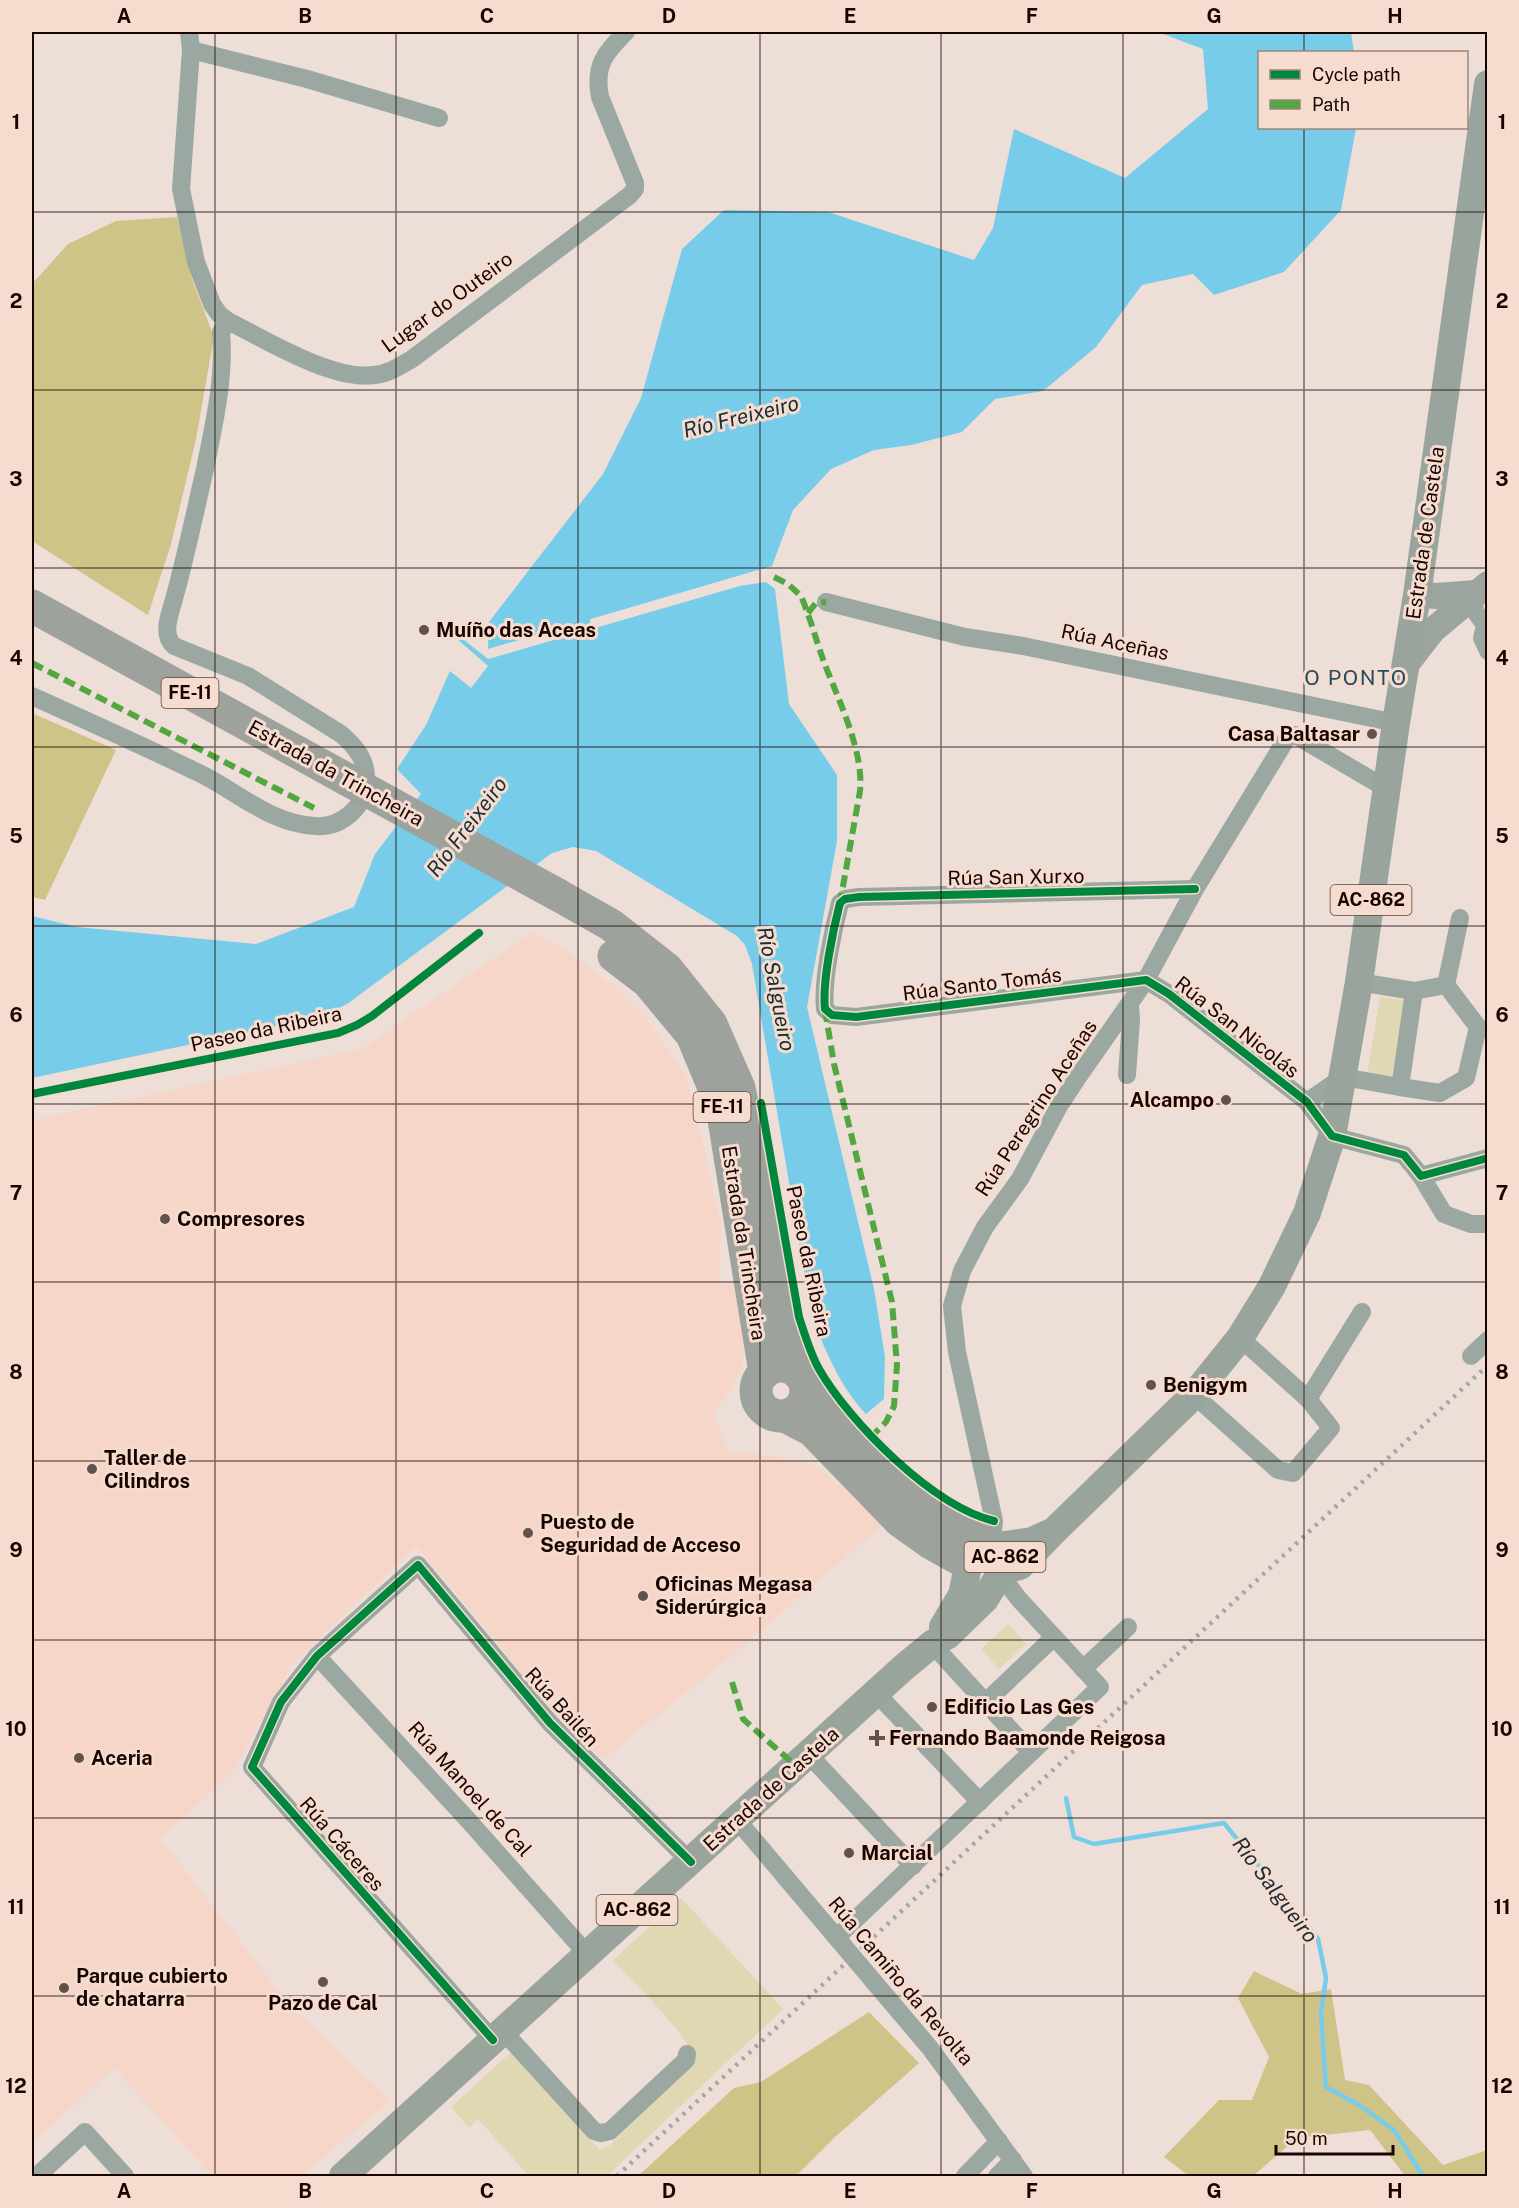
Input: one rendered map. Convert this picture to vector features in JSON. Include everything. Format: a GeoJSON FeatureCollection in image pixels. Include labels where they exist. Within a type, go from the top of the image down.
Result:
{"type":"FeatureCollection","features":[{"type":"Feature","properties":{"kind":"highway","name":"Estrada da Trincheira"},"geometry":{"type":"LineString","coordinates":[[32,606],[344,790]]}},
{"type":"Feature","properties":{"kind":"highway","name":"Estrada da Trincheira"},"geometry":{"type":"LineString","coordinates":[[32,632],[344,790],[553,904],[594,940],[648,982],[692,1035],[722,1107],[788,1373],[872,1461],[924,1508],[955,1530],[989,1561]]}},
{"type":"Feature","properties":{"kind":"highway","name":"Estrada da Trincheira"},"geometry":{"type":"LineString","coordinates":[[785,1416],[800,1408],[804,1401],[805,1384],[788,1373],[759,1377],[755,1388],[758,1403],[769,1414],[785,1416],[812,1430],[900,1521],[931,1543],[989,1561]]}},
{"type":"Feature","properties":{"kind":"main road","name":"Estrada de Castela"},"geometry":{"type":"LineString","coordinates":[[989,1561],[1020,1566],[1194,1395],[1240,1338],[1272,1286],[1307,1213],[1332,1136],[1359,982],[1417,594],[1488,84]]}},
{"type":"Feature","properties":{"kind":"main road"},"geometry":{"type":"LineString","coordinates":[[1405,666],[1451,604],[1482,589]]}},
{"type":"Feature","properties":{"kind":"main road"},"geometry":{"type":"LineString","coordinates":[[1417,594],[1451,604]]}},
{"type":"Feature","properties":{"kind":"main road","name":"AC-862"},"geometry":{"type":"LineString","coordinates":[[940,1639],[962,1595],[989,1561]]}},
{"type":"Feature","properties":{"kind":"main road","name":"Estrada de Castela"},"geometry":{"type":"LineString","coordinates":[[343,2176],[876,1694],[940,1639]]}},
{"type":"Feature","properties":{"kind":"street"},"geometry":{"type":"LineString","coordinates":[[32,696],[204,776],[267,813],[287,822],[329,826],[341,822],[352,813],[362,797],[367,782],[366,768],[352,743],[341,734],[258,682],[174,646],[169,642],[167,634],[168,620],[187,554],[221,386],[221,332],[228,321],[212,304],[196,262],[191,228],[181,189],[191,50],[189,32]]}},
{"type":"Feature","properties":{"kind":"street","name":"Lugar do Outeiro"},"geometry":{"type":"LineString","coordinates":[[228,321],[303,358],[343,373],[373,375],[394,370],[412,359],[635,189],[635,183],[600,97],[597,82],[598,69],[613,45],[626,32]]}},
{"type":"Feature","properties":{"kind":"street"},"geometry":{"type":"LineString","coordinates":[[191,50],[307,79],[439,118]]}},
{"type":"Feature","properties":{"kind":"street"},"geometry":{"type":"LineString","coordinates":[[1482,589],[1474,610],[1486,626]]}},
{"type":"Feature","properties":{"kind":"street","name":"Rúa Aceñas"},"geometry":{"type":"LineString","coordinates":[[826,602],[965,637],[1023,646],[1396,723]]}},
{"type":"Feature","properties":{"kind":"street"},"geometry":{"type":"LineString","coordinates":[[1451,604],[1466,620],[1486,626]]}},
{"type":"Feature","properties":{"kind":"street"},"geometry":{"type":"LineString","coordinates":[[1486,626],[1482,638],[1488,651]]}},
{"type":"Feature","properties":{"kind":"street","name":"Rúa Peregrino Aceñas"},"geometry":{"type":"LineString","coordinates":[[989,1561],[994,1521],[957,1352],[952,1306],[962,1270],[985,1227],[1020,1179],[1059,1106],[1146,980],[1195,890],[1287,738],[1295,735],[1387,789]]}},
{"type":"Feature","properties":{"kind":"street","name":"Rúa San Xurxo"},"geometry":{"type":"LineString","coordinates":[[825,1009],[824,996],[840,903],[845,899],[1195,890]]}},
{"type":"Feature","properties":{"kind":"street"},"geometry":{"type":"LineString","coordinates":[[1307,1102],[1343,1077],[1440,1093],[1466,1078],[1478,1027],[1446,985],[1460,918]]}},
{"type":"Feature","properties":{"kind":"street","name":"Rúa Santo Tomás"},"geometry":{"type":"LineString","coordinates":[[825,1009],[832,1015],[856,1017],[1146,980]]}},
{"type":"Feature","properties":{"kind":"street","name":"Rúa San Nicolás"},"geometry":{"type":"LineString","coordinates":[[1146,980],[1169,994],[1307,1102],[1332,1136]]}},
{"type":"Feature","properties":{"kind":"street"},"geometry":{"type":"LineString","coordinates":[[1359,982],[1414,991],[1446,985]]}},
{"type":"Feature","properties":{"kind":"street"},"geometry":{"type":"LineString","coordinates":[[1400,1087],[1414,991]]}},
{"type":"Feature","properties":{"kind":"street"},"geometry":{"type":"LineString","coordinates":[[1127,1075],[1130,1005]]}},
{"type":"Feature","properties":{"kind":"street"},"geometry":{"type":"LineString","coordinates":[[1332,1136],[1404,1155],[1421,1176],[1444,1214],[1471,1224],[1488,1224]]}},
{"type":"Feature","properties":{"kind":"street"},"geometry":{"type":"LineString","coordinates":[[1421,1176],[1488,1158]]}},
{"type":"Feature","properties":{"kind":"street"},"geometry":{"type":"LineString","coordinates":[[1308,1399],[1362,1312]]}},
{"type":"Feature","properties":{"kind":"street"},"geometry":{"type":"LineString","coordinates":[[1194,1395],[1278,1470],[1293,1473],[1331,1428],[1308,1399],[1240,1338]]}},
{"type":"Feature","properties":{"kind":"street"},"geometry":{"type":"LineString","coordinates":[[1471,1356],[1488,1340]]}},
{"type":"Feature","properties":{"kind":"street"},"geometry":{"type":"LineString","coordinates":[[837,1937],[1100,1687],[1018,1598],[989,1561]]}},
{"type":"Feature","properties":{"kind":"street","name":"Rúa Bailén"},"geometry":{"type":"LineString","coordinates":[[317,1656],[418,1565],[550,1723],[692,1862]]}},
{"type":"Feature","properties":{"kind":"street"},"geometry":{"type":"LineString","coordinates":[[1083,1669],[1128,1628]]}},
{"type":"Feature","properties":{"kind":"street"},"geometry":{"type":"LineString","coordinates":[[992,1696],[1054,1637]]}},
{"type":"Feature","properties":{"kind":"street"},"geometry":{"type":"LineString","coordinates":[[940,1639],[1035,1748]]}},
{"type":"Feature","properties":{"kind":"street"},"geometry":{"type":"LineString","coordinates":[[940,1639],[1035,1748]]}},
{"type":"Feature","properties":{"kind":"street","name":"Rúa Manoel de Cal"},"geometry":{"type":"LineString","coordinates":[[317,1656],[587,1954]]}},
{"type":"Feature","properties":{"kind":"street","name":"Rúa Cáceres"},"geometry":{"type":"LineString","coordinates":[[317,1656],[280,1702],[252,1767],[498,2035]]}},
{"type":"Feature","properties":{"kind":"street"},"geometry":{"type":"LineString","coordinates":[[876,1694],[980,1802]]}},
{"type":"Feature","properties":{"kind":"street"},"geometry":{"type":"LineString","coordinates":[[809,1755],[913,1866]]}},
{"type":"Feature","properties":{"kind":"street","name":"Rúa Camiño da Revolta"},"geometry":{"type":"LineString","coordinates":[[737,1821],[930,2048],[1024,2176]]}},
{"type":"Feature","properties":{"kind":"street"},"geometry":{"type":"LineString","coordinates":[[498,2035],[594,2131],[601,2133],[610,2131],[687,2060],[687,2054]]}},
{"type":"Feature","properties":{"kind":"street"},"geometry":{"type":"LineString","coordinates":[[37,2176],[85,2132],[125,2176]]}},
{"type":"Feature","properties":{"kind":"street"},"geometry":{"type":"LineString","coordinates":[[965,2176],[999,2141]]}},
{"type":"Feature","properties":{"kind":"street"},"geometry":{"type":"LineString","coordinates":[[997,2176],[1013,2160]]}},
{"type":"Feature","properties":{"kind":"shaded area"},"geometry":{"type":"Polygon","coordinates":[[[177,217],[193,282],[214,337],[196,439],[171,544],[148,615],[32,541],[32,284],[68,244],[116,221],[177,217]]]}},
{"type":"Feature","properties":{"kind":"shaded area"},"geometry":{"type":"Polygon","coordinates":[[[32,713],[116,750],[45,900],[32,897],[32,713]]]}},
{"type":"Feature","properties":{"kind":"shaded area"},"geometry":{"type":"Polygon","coordinates":[[[532,932],[564,948],[617,989],[645,1017],[687,1078],[721,1223],[720,1285],[737,1280],[745,1347],[740,1373],[729,1393],[714,1412],[728,1451],[789,1458],[818,1467],[884,1524],[734,1654],[602,1760],[546,1702],[417,1546],[292,1664],[233,1772],[161,1839],[291,2007],[391,2100],[302,2176],[212,2176],[114,2068],[32,2144],[32,1120],[362,1049],[532,932]]]}},
{"type":"Feature","properties":{"kind":"shaded area"},"geometry":{"type":"Polygon","coordinates":[[[1380,997],[1404,1000],[1391,1080],[1367,1076],[1380,997]]]}},
{"type":"Feature","properties":{"kind":"shaded area"},"geometry":{"type":"Polygon","coordinates":[[[1008,1624],[1026,1644],[999,1669],[981,1649],[1008,1624]]]}},
{"type":"Feature","properties":{"kind":"shaded area"},"geometry":{"type":"Polygon","coordinates":[[[681,1898],[783,2009],[607,2176],[529,2176],[478,2119],[469,2128],[451,2107],[511,2052],[600,2150],[610,2145],[695,2061],[683,2038],[672,2024],[613,1960],[681,1898]]]}},
{"type":"Feature","properties":{"kind":"shaded area"},"geometry":{"type":"Polygon","coordinates":[[[1254,1971],[1302,1994],[1331,1989],[1345,2080],[1369,2085],[1443,2165],[1487,2150],[1487,2176],[1405,2176],[1370,2130],[1297,2138],[1253,2176],[1189,2176],[1164,2157],[1219,2100],[1252,2100],[1269,2057],[1238,1998],[1254,1971]]]}},
{"type":"Feature","properties":{"kind":"shaded area"},"geometry":{"type":"Polygon","coordinates":[[[869,2012],[919,2063],[834,2138],[796,2176],[638,2176],[734,2088],[761,2082],[869,2012]]]}},
{"type":"Feature","properties":{"kind":"water"},"geometry":{"type":"Polygon","coordinates":[[[1158,32],[1351,32],[1354,51],[1258,51],[1258,129],[1356,129],[1341,210],[1284,272],[1214,295],[1193,274],[1142,285],[1096,347],[1043,391],[995,399],[962,432],[911,445],[874,450],[831,469],[793,510],[772,566],[488,649],[489,622],[603,474],[641,398],[682,249],[724,210],[828,212],[974,260],[993,228],[1014,129],[1125,178],[1208,109],[1203,49],[1158,32]]]}},
{"type":"Feature","properties":{"kind":"water"},"geometry":{"type":"Polygon","coordinates":[[[766,582],[775,589],[789,704],[837,775],[837,841],[807,1007],[874,1289],[885,1357],[884,1399],[866,1414],[841,1380],[812,1318],[752,964],[745,945],[737,936],[596,851],[573,847],[552,853],[347,1004],[320,1017],[32,1078],[32,916],[77,927],[256,944],[354,907],[375,854],[421,794],[397,769],[426,725],[450,671],[471,688],[488,666],[457,639],[459,636],[488,659],[740,586],[766,582]]]}},
{"type":"Feature","properties":{"kind":"waterway","name":"Río Freixeiro"},"geometry":{"type":"LineString","coordinates":[[571,671],[579,634],[576,624],[578,587]]}},
{"type":"Feature","properties":{"kind":"waterway","name":"Río Salgueiro"},"geometry":{"type":"LineString","coordinates":[[1066,1798],[1074,1837],[1094,1844],[1224,1823],[1318,1939],[1326,1978],[1321,2012],[1326,2087],[1359,2105],[1394,2130],[1423,2176]]}},
{"type":"Feature","properties":{"kind":"railway"},"geometry":{"type":"LineString","coordinates":[[617,2176],[1488,1365]]}},
{"type":"Feature","properties":{"kind":"marked path"},"geometry":{"type":"LineString","coordinates":[[774,577],[788,584],[801,596],[849,725],[858,759],[860,791],[840,903]]}},
{"type":"Feature","properties":{"kind":"marked path"},"geometry":{"type":"LineString","coordinates":[[808,613],[816,603],[826,602]]}},
{"type":"Feature","properties":{"kind":"marked path"},"geometry":{"type":"LineString","coordinates":[[32,663],[314,808]]}},
{"type":"Feature","properties":{"kind":"marked path"},"geometry":{"type":"LineString","coordinates":[[825,1010],[834,1064],[892,1302],[897,1365],[894,1406],[886,1422],[872,1436]]}},
{"type":"Feature","properties":{"kind":"marked path"},"geometry":{"type":"LineString","coordinates":[[732,1682],[743,1719],[796,1766]]}},
{"type":"Feature","properties":{"kind":"cycle path"},"geometry":{"type":"LineString","coordinates":[[1195,889],[845,899],[840,903],[831,941],[825,985],[825,1009],[832,1015],[856,1017],[1146,980],[1169,994],[1307,1102],[1332,1136],[1404,1155],[1421,1176],[1488,1158]]}},
{"type":"Feature","properties":{"kind":"cycle path","name":"Paseo da Ribeira"},"geometry":{"type":"LineString","coordinates":[[32,1094],[338,1033],[372,1016],[479,933]]}},
{"type":"Feature","properties":{"kind":"cycle path","name":"Paseo da Ribeira"},"geometry":{"type":"LineString","coordinates":[[761,1103],[799,1317],[819,1369],[851,1413],[895,1460],[945,1499],[994,1521]]}},
{"type":"Feature","properties":{"kind":"cycle path"},"geometry":{"type":"LineString","coordinates":[[493,2040],[252,1767],[281,1702],[317,1656],[418,1565],[550,1723],[691,1862]]}},
{"type":"Feature","properties":{"kind":"place","name":"Muíño das Aceas"},"geometry":{"type":"Point","coordinates":[424,630]}},
{"type":"Feature","properties":{"kind":"place","name":"Casa Baltasar"},"geometry":{"type":"Point","coordinates":[1372,734]}},
{"type":"Feature","properties":{"kind":"place","name":"Alcampo"},"geometry":{"type":"Point","coordinates":[1226,1100]}},
{"type":"Feature","properties":{"kind":"place","name":"Compresores"},"geometry":{"type":"Point","coordinates":[165,1219]}},
{"type":"Feature","properties":{"kind":"place","name":"Benigym"},"geometry":{"type":"Point","coordinates":[1151,1385]}},
{"type":"Feature","properties":{"kind":"place","name":"Taller de Cilindros"},"geometry":{"type":"Point","coordinates":[92,1469]}},
{"type":"Feature","properties":{"kind":"place","name":"Puesto de Seguridad de Acceso"},"geometry":{"type":"Point","coordinates":[528,1533]}},
{"type":"Feature","properties":{"kind":"place","name":"Oficinas Megasa Siderúrgica"},"geometry":{"type":"Point","coordinates":[643,1596]}},
{"type":"Feature","properties":{"kind":"place","name":"Edificio Las Ges"},"geometry":{"type":"Point","coordinates":[932,1707]}},
{"type":"Feature","properties":{"kind":"place","name":"Fernando Baamonde Reigosa"},"geometry":{"type":"Point","coordinates":[877,1738]}},
{"type":"Feature","properties":{"kind":"place","name":"Aceria"},"geometry":{"type":"Point","coordinates":[79,1758]}},
{"type":"Feature","properties":{"kind":"place","name":"Marcial"},"geometry":{"type":"Point","coordinates":[849,1853]}},
{"type":"Feature","properties":{"kind":"place","name":"Pazo de Cal"},"geometry":{"type":"Point","coordinates":[323,1982]}},
{"type":"Feature","properties":{"kind":"place","name":"Parque cubierto de chatarra"},"geometry":{"type":"Point","coordinates":[64,1988]}},
{"type":"Feature","properties":{"kind":"district","name":"O PONTO"},"geometry":{"type":"Point","coordinates":[1356,678]}}]}
